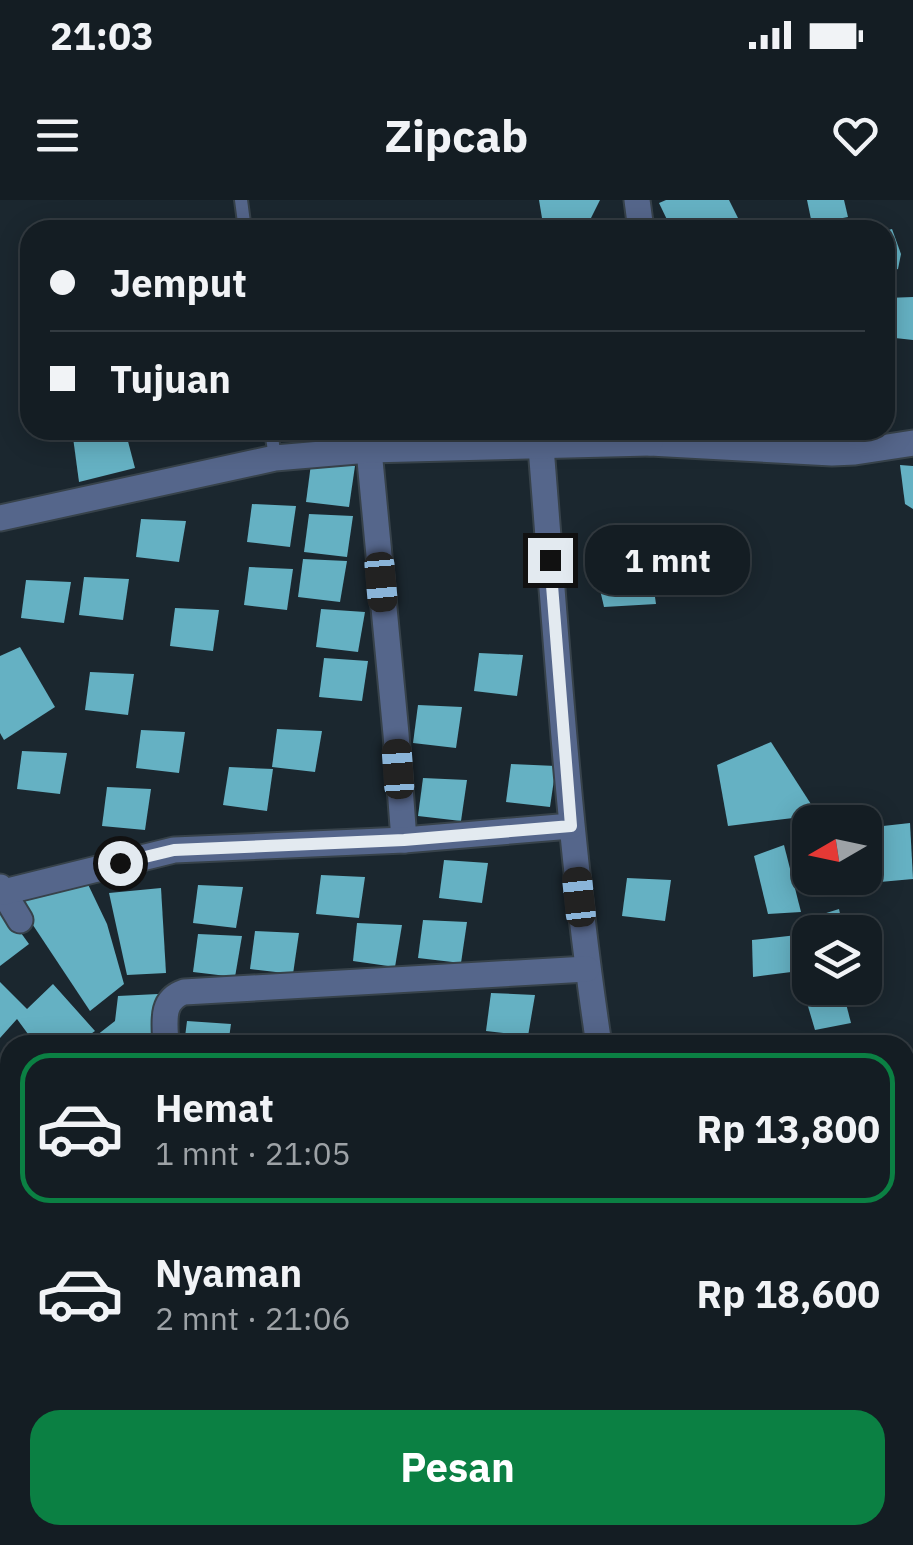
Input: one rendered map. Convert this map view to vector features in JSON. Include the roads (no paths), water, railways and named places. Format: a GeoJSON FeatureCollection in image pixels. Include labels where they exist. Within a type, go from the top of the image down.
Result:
{"type":"FeatureCollection","features":[{"type":"Feature","properties":{"kind":"street"},"geometry":{"type":"LineString","coordinates":[[0,518],[275,458],[606,440]]}},
{"type":"Feature","properties":{"kind":"street"},"geometry":{"type":"LineString","coordinates":[[693,440],[832,453],[913,443]]}},
{"type":"Feature","properties":{"kind":"street"},"geometry":{"type":"LineString","coordinates":[[541,446],[571,826],[597,1035]]}},
{"type":"Feature","properties":{"kind":"street"},"geometry":{"type":"LineString","coordinates":[[369,450],[404,840]]}},
{"type":"Feature","properties":{"kind":"street"},"geometry":{"type":"LineString","coordinates":[[20,920],[2,890],[174,850],[404,840],[571,826]]}},
{"type":"Feature","properties":{"kind":"street"},"geometry":{"type":"LineString","coordinates":[[166,1035],[166,1010],[175,995],[184,992],[587,969]]}},
{"type":"Feature","properties":{"kind":"lane"},"geometry":{"type":"LineString","coordinates":[[272,440],[275,458]]}}]}
